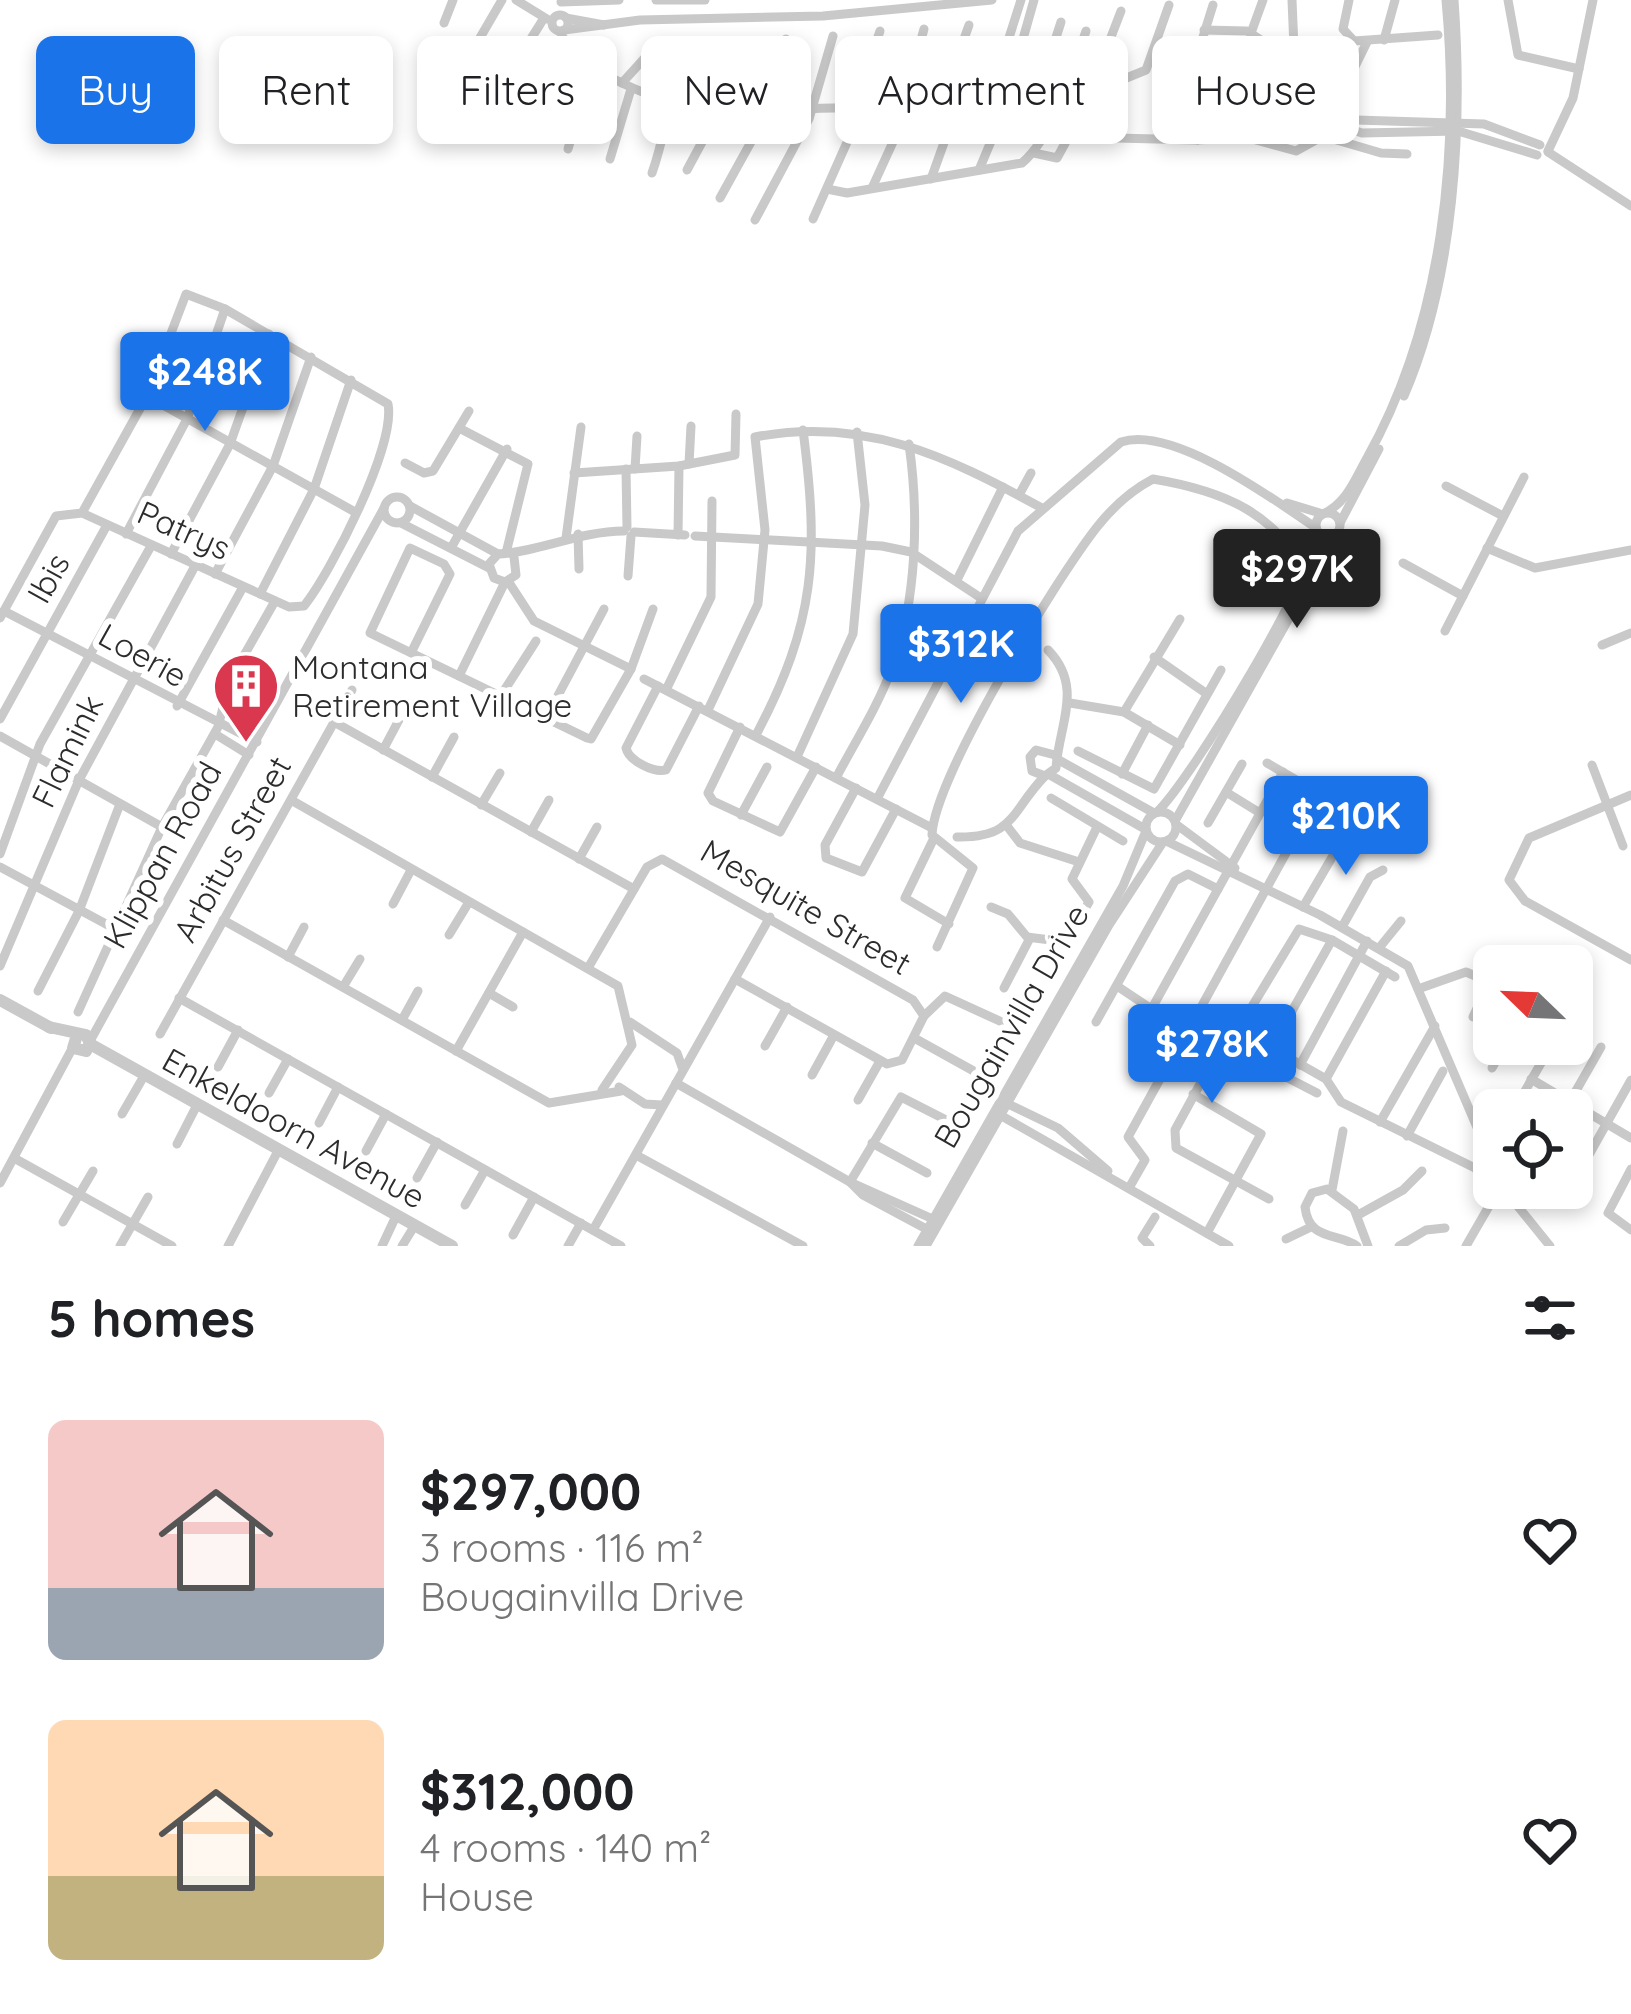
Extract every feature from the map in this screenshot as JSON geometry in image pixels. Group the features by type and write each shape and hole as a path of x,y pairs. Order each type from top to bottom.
{"street":[{"path":"434,0 451,4 443,23"},
{"path":"481,36 502,0"},
{"path":"516,0 558,22 604,25 823,16 992,0"},
{"path":"565,36 558,22 558,1 619,0"},
{"path":"656,0 705,0"},
{"path":"737,0 738,16"},
{"path":"823,16 828,0"},
{"path":"1016,36 1021,0"},
{"path":"1020,36 1034,0"},
{"path":"1251,33 1263,0"},
{"path":"1292,0 1297,102 1319,119 1368,134 1453,127 1498,133 1543,151 1631,206"},
{"path":"1349,0 1345,35 1367,42 1438,35"},
{"path":"1384,40 1395,0"},
{"name":"Bougainvilla Drive","path":"922,1246 1123,886 1156,812 1178,791 1339,528 1398,410 1441,247 1453,127 1450,0"},
{"path":"1508,0 1516,52 1579,69"},
{"path":"1543,151 1570,108 1594,0"},
{"path":"1128,77 1146,70 1168,5"},
{"path":"1202,36 1213,5"},
{"path":"1111,36 1121,11"},
{"path":"545,36 558,22"},
{"path":"1056,36 1061,22"},
{"path":"965,36 969,25"},
{"path":"921,36 923,29"},
{"path":"1204,30 1255,36"},
{"path":"878,36 880,31"},
{"path":"1084,36 1086,31"},
{"path":"811,106 833,36"},
{"path":"1359,58 1367,42"},
{"path":"610,159 627,86 641,66"},
{"path":"617,82 641,92"},
{"path":"568,149 569,144"},
{"path":"652,173 662,144"},
{"path":"688,170 700,144"},
{"path":"720,198 748,144"},
{"path":"755,220 796,144"},
{"path":"813,219 846,144"},
{"path":"872,188 892,144"},
{"path":"931,179 944,144"},
{"path":"979,170 990,144"},
{"path":"827,189 847,193 1018,164 1038,144"},
{"path":"1034,153 1057,158 1065,144"},
{"path":"1270,144 1296,151 1309,144"},
{"path":"1349,144 1381,154 1407,154"},
{"path":"2,615 56,516 82,513 147,396 179,304 192,294 383,398 390,410 355,512 147,396"},
{"path":"126,534 187,419 225,309"},
{"path":"171,554 230,444 269,334"},
{"name":"Bougainvilla Drive","path":"1003,1101 1136,878 1176,823 1308,574 1323,514 1343,500 1378,438 1414,354"},
{"path":"215,574 273,466 311,357"},
{"path":"260,594 314,489 351,380"},
{"path":"405,463 429,474 469,411"},
{"path":"574,473 684,465 737,453 736,414"},
{"path":"686,535 684,465 691,426"},
{"path":"566,538 580,427"},
{"path":"459,428 507,449 529,467 506,554"},
{"path":"756,735 799,646 814,541 803,430"},
{"path":"712,501 715,537 707,609 626,748 630,757 657,771 666,770 754,619 764,539 755,436 803,430 857,432 909,444 949,457 1040,507"},
{"path":"797,757 846,657 863,544 857,432"},
{"path":"628,576 631,469 637,436"},
{"path":"878,799 1018,531 1107,453 1128,439 1170,442 1273,499 1324,536 1339,528 1334,515 1273,499"},
{"path":"836,778 893,665 911,553 915,493 909,444"},
{"path":"451,548 507,449"},
{"path":"1019,495 1031,473"},
{"path":"1444,631 1524,477"},
{"path":"949,923 905,898 933,833 936,807 1002,675 1097,527 1125,499 1153,479 1253,511 1288,541 1308,574"},
{"path":"1446,486 1504,516"},
{"path":"957,580 1003,487"},
{"path":"458,676 506,581 518,571 506,554 397,497 384,508 388,520 489,568 494,578 506,581 534,621 631,669"},
{"path":"400,523 410,506"},
{"name":"Klippan Road","path":"0,1183 66,1066 105,1012 384,508"},
{"name":"Patrys","path":"82,513 289,607 309,600 355,512"},
{"name":"Klippan Road","path":"370,535 388,520"},
{"name":"Ibis","path":"0,719 107,525"},
{"path":"489,568 506,554 578,534 629,531 814,541 911,553 981,598"},
{"path":"578,534 579,569"},
{"path":"0,854 35,755 151,546"},
{"path":"411,653 450,574 444,564 410,548 369,629 411,653 500,697 593,738 631,669 653,609"},
{"path":"1487,548 1535,568 1631,550"},
{"path":"1403,563 1463,596"},
{"name":"Flamink","path":"0,966 79,780 195,566"},
{"path":"177,706 243,587"},
{"path":"78,1012 119,931 162,827 217,729 230,680 275,601"},
{"path":"546,718 588,647 604,609"},
{"name":"Loerie","path":"2,615 134,680 217,729 249,755"},
{"path":"1124,712 1180,619"},
{"path":"1602,645 1631,633"},
{"path":"500,697 536,641"},
{"path":"957,837 985,836 1007,826 1031,790 1047,776 1070,704 1067,679 1048,650"},
{"path":"1154,657 1208,694"},
{"path":"1078,751 1154,789 1221,670"},
{"path":"644,679 896,809 973,868 937,946"},
{"name":"Arbitus Street","path":"160,1034 352,690"},
{"path":"1070,704 1124,712 1180,745"},
{"path":"383,750 400,718"},
{"path":"334,722 634,889 588,968"},
{"path":"1122,774 1148,725"},
{"path":"740,727 708,793 741,815 781,832 816,767"},
{"name":"Loerie","path":"217,729 257,742"},
{"path":"0,736 162,827"},
{"path":"1031,790 1030,757 1058,736"},
{"path":"432,777 454,737"},
{"path":"1040,748 1176,823 1232,870"},
{"path":"1172,1060 1315,799 1310,788 1267,763"},
{"path":"1208,823 1242,764"},
{"path":"1592,765 1623,845"},
{"path":"741,815 767,767"},
{"path":"1030,767 1164,842 1232,870 1366,940 1408,966 1424,987"},
{"path":"1136,1037 1283,772"},
{"path":"481,805 500,773"},
{"path":"856,788 825,845 826,858 862,872 896,809"},
{"path":"1226,792 1260,813"},
{"path":"1631,795 1529,838 1509,880 1525,902 1631,959"},
{"path":"1051,798 1123,841"},
{"path":"291,800 618,986 632,1045"},
{"path":"531,832 549,800"},
{"path":"38,991 79,911 120,804"},
{"path":"1303,907 1352,823 1365,816"},
{"path":"1007,826 1020,843 1078,862"},
{"path":"1004,988 1030,938 1040,935 1063,943 1069,939 1088,902 1073,883 1078,862 1097,826"},
{"path":"579,859 597,827"},
{"name":"Mesquite Street","path":"634,889 653,862 677,865 913,1000 924,1016"},
{"path":"0,867 119,931"},
{"path":"393,904 411,869"},
{"path":"1342,927 1370,877 1383,870"},
{"path":"1096,1022 1180,876 1188,874 1218,889"},
{"path":"449,935 469,902"},
{"path":"991,907 1008,914 1030,938"},
{"path":"593,1231 770,917"},
{"path":"223,920 550,1103 602,1090 621,1091 662,1106"},
{"path":"1378,948 1401,922"},
{"path":"288,956 304,927"},
{"path":"1326,1079 1390,974 1332,940 1299,929 1242,1028 1270,1050 1326,1079 1336,1099 1473,1167"},
{"path":"456,1051 523,932"},
{"path":"1270,1050 1332,940"},
{"path":"1300,1065 1366,940"},
{"path":"344,988 360,959"},
{"path":"1473,973 1424,987 1418,1001 1435,1026 1473,1117"},
{"path":"735,979 880,1061 902,1060 924,1016 951,996 1004,1023"},
{"path":"1117,986 1186,1032"},
{"path":"402,1020 418,991"},
{"path":"489,993 513,1007"},
{"path":"179,998 620,1246"},
{"name":"Enkeldoorn Avenue","path":"0,1000 452,1246"},
{"path":"765,1046 787,1007"},
{"path":"630,1022 673,1050 695,1048"},
{"path":"1380,1122 1435,1026"},
{"path":"218,1067 238,1030"},
{"path":"812,1075 834,1035"},
{"path":"602,1090 632,1045 649,1036"},
{"path":"916,1039 979,1074"},
{"path":"1269,1199 1174,1145 1193,1094 1219,1048 1227,1044 1317,1093"},
{"path":"1577,1089 1601,1047"},
{"path":"673,1050 679,1078 850,1182 863,1196 933,1226"},
{"path":"269,1093 288,1059"},
{"path":"858,1100 880,1061"},
{"path":"1526,1089 1539,1065"},
{"path":"1407,1136 1443,1071"},
{"path":"122,1114 144,1076"},
{"path":"614,1077 621,1091"},
{"path":"1129,1188 1145,1160 1128,1137 1160,1079"},
{"path":"1531,1079 1544,1089"},
{"path":"1593,1148 1631,1080"},
{"path":"319,1123 338,1087"},
{"path":"1193,1094 1261,1134 1207,1233"},
{"path":"850,1182 902,1097 954,1124"},
{"path":"1003,1101 1073,1138 1112,1176"},
{"path":"645,1103 655,1118"},
{"path":"177,1144 197,1105"},
{"path":"997,1113 1229,1246"},
{"path":"367,1151 386,1114"},
{"path":"1593,1118 1631,1138"},
{"path":"1332,1190 1343,1131"},
{"path":"417,1178 436,1142"},
{"path":"872,1143 927,1174"},
{"path":"228,1246 279,1149"},
{"path":"636,1155 803,1246"},
{"path":"14,1158 172,1246"},
{"path":"1631,1168 1608,1213 1631,1230"},
{"path":"465,1205 485,1170"},
{"path":"63,1222 93,1171"},
{"path":"1358,1215 1403,1190 1422,1171"},
{"path":"1357,1246 1325,1242 1311,1226 1306,1201 1318,1190 1332,1190 1358,1215 1368,1246"},
{"path":"120,1246 148,1197"},
{"path":"513,1235 534,1197"},
{"path":"1466,1246 1487,1209"},
{"path":"1519,1209 1550,1246"},
{"path":"382,1246 397,1214"},
{"path":"1150,1246 1142,1238 1155,1217"},
{"path":"568,1246 580,1223"},
{"path":"402,1246 415,1225"},
{"path":"1286,1239 1311,1226"},
{"path":"1399,1246 1426,1230 1445,1228"}],"place":[{"name":"Montana Retirement Village","path":"246,745"}]}
